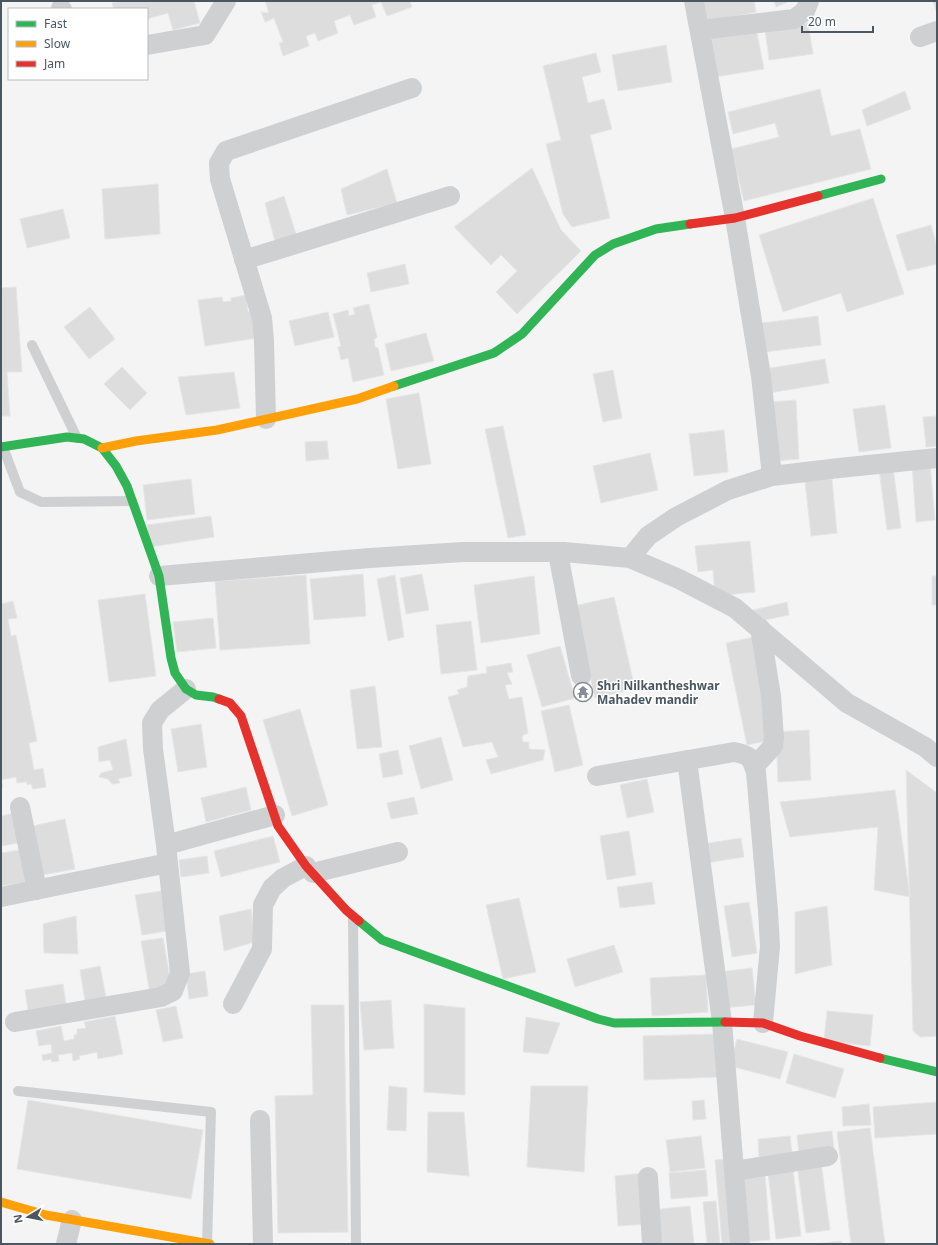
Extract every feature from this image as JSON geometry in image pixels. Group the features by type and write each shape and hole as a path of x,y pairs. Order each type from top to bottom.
{"street":[{"path":"148,45 205,36 226,1"},
{"path":"694,1 735,218 761,376 772,476"},
{"path":"700,30 794,19 805,11 809,1"},
{"path":"266,419 262,318 220,179 219,163 226,151 412,88"},
{"path":"102,448 136,441 217,430 357,399 494,353 522,334 595,255 613,244 656,229 735,218 881,179"},
{"path":"244,260 450,196"},
{"path":"2,447 67,437 84,439 102,448 116,466 127,486 158,576 171,658 175,673 186,689 196,694 213,697 230,703 242,716 278,826 309,870 346,910 382,940 598,1019 614,1023 722,1022 763,1024 800,1036 937,1072"},
{"path":"630,558 648,536 676,517 728,490 772,476 937,458"},
{"path":"158,576 339,560 463,552 558,553 630,558 679,579 735,608 847,703 925,747 937,757"},
{"path":"558,553 581,676"},
{"path":"754,767 772,746 774,738 771,696 760,628"},
{"path":"15,1022 161,997 173,991 180,973 167,854 153,748 152,723 160,710 186,689"},
{"path":"597,776 734,752 745,754 752,761 757,780 770,946 763,1024"},
{"path":"687,760 722,1022 740,1244"},
{"path":"20,807 37,890"},
{"path":"1,897 37,890 167,854 274,815"},
{"path":"233,1004 262,949 263,905 272,888 283,878 309,870 398,852"},
{"path":"260,1120 263,1244"},
{"path":"734,1171 828,1156"},
{"path":"648,1177 652,1244"},
{"path":"1,1202 46,1215 208,1244"},
{"path":"66,1244 72,1220"}],"lane":[{"path":"32,345 77,438"},
{"path":"2,447 20,492 41,502 132,501"},
{"path":"353,916 356,1244"},
{"path":"18,1091 211,1112 208,1244"}],"building":[{"path":"122,1 194,1 200,23 173,30 168,13 148,19 148,8 114,8 112,3"},
{"path":"265,1 410,1 412,7 387,16 381,2 372,5 376,17 354,25 350,15 334,21 338,33 318,41 315,33 306,36 309,46 283,56 279,43 283,42 274,18 265,22 261,12 269,13"},
{"path":"704,1 754,1 756,12 708,22"},
{"path":"774,1 790,1 776,7"},
{"path":"933,1 937,1 937,14"},
{"path":"808,23 813,54 769,60 765,29"},
{"path":"756,28 764,69 709,78 702,38"},
{"path":"666,45 672,82 618,91 612,55"},
{"path":"596,53 601,72 582,77 588,103 604,99 612,129 590,135 610,218 572,227 563,214 546,144 561,140 543,66"},
{"path":"820,89 831,136 860,129 871,169 744,201 731,149 779,137 775,123 733,134 728,112"},
{"path":"905,91 911,109 867,126 862,110"},
{"path":"532,168 561,230 581,251 517,314 496,292 517,271 501,255 491,265 454,227"},
{"path":"387,169 397,203 347,215 341,189"},
{"path":"158,184 160,234 105,239 102,189"},
{"path":"284,196 296,234 275,242 265,203"},
{"path":"873,198 904,294 847,312 841,293 783,312 759,235"},
{"path":"63,209 70,238 27,248 20,219"},
{"path":"931,225 937,247 937,264 907,271 896,235"},
{"path":"405,264 409,284 371,292 367,273"},
{"path":"16,287 22,372 7,372 10,416 1,416 1,288"},
{"path":"246,295 248,312 253,311 257,338 205,346 198,300 222,297 223,302 231,301 231,298"},
{"path":"369,304 377,337 374,340 375,347 378,348 384,375 353,382 348,358 341,360 338,347 341,346 333,314 348,310 349,316 355,314 353,308"},
{"path":"90,307 115,339 89,359 64,327"},
{"path":"328,312 334,337 295,346 289,321"},
{"path":"818,316 821,345 764,352 761,323"},
{"path":"426,333 434,361 391,371 385,344"},
{"path":"825,359 829,383 769,393 765,369"},
{"path":"122,367 147,393 130,410 104,384"},
{"path":"613,370 622,418 603,422 593,374"},
{"path":"234,372 240,408 186,415 178,377"},
{"path":"419,393 431,464 398,469 386,399"},
{"path":"796,400 799,459 776,461 772,402"},
{"path":"885,405 891,448 859,452 853,409"},
{"path":"937,416 937,446 926,447 923,417"},
{"path":"503,426 526,535 508,538 485,429"},
{"path":"724,430 728,472 694,476 689,434"},
{"path":"327,441 329,459 306,461 305,442"},
{"path":"650,453 658,490 601,503 593,466"},
{"path":"930,463 935,520 916,522 912,464"},
{"path":"893,467 901,528 887,530 879,469"},
{"path":"191,479 195,514 147,520 143,485"},
{"path":"832,479 837,533 811,536 805,481"},
{"path":"211,516 214,537 150,547 147,525"},
{"path":"750,541 755,592 715,596 713,570 698,572 695,546"},
{"path":"363,574 366,616 314,620 310,579"},
{"path":"422,574 429,610 406,614 400,578"},
{"path":"306,575 310,644 220,650 215,581"},
{"path":"395,575 404,637 388,641 377,579"},
{"path":"534,576 540,634 481,643 474,585"},
{"path":"932,576 937,576 937,605 932,605"},
{"path":"145,594 156,676 109,682 98,600"},
{"path":"614,597 635,689 595,698 574,606"},
{"path":"13,601 17,618 8,619 11,636 16,635 37,741 29,743 34,770 43,768 46,787 33,789 31,784 27,785 27,782 17,783 16,777 1,780 1,604"},
{"path":"787,602 789,615 756,622 753,610"},
{"path":"213,618 216,648 177,652 173,622"},
{"path":"471,621 477,670 441,674 436,625"},
{"path":"754,637 771,740 747,745 726,643"},
{"path":"560,646 575,698 542,707 527,655"},
{"path":"511,663 513,672 507,673 512,684 505,685 509,699 522,697 528,733 522,736 523,742 529,742 529,749 545,750 543,760 491,774 486,760 498,757 492,742 463,747 448,697 459,694 457,690 467,687 468,676 487,673 486,667"},
{"path":"375,686 382,747 357,749 350,690"},
{"path":"569,705 583,765 555,772 541,711"},
{"path":"300,709 328,805 292,816 263,720"},
{"path":"201,724 207,767 178,772 171,729"},
{"path":"809,730 811,780 778,782 776,732"},
{"path":"441,737 453,780 421,789 409,746"},
{"path":"126,739 132,776 118,779 120,783 112,784 108,779 99,777 101,773 113,770 110,760 99,762 98,747"},
{"path":"398,750 403,774 383,778 379,754"},
{"path":"906,770 937,793 937,1036 920,1037 913,1031"},
{"path":"647,779 654,812 627,818 620,785"},
{"path":"246,787 251,810 206,822 201,798"},
{"path":"895,790 910,897 874,890 878,827 790,837 780,802"},
{"path":"414,797 418,814 391,819 387,803"},
{"path":"18,812 24,842 1,846 1,816"},
{"path":"65,819 75,869 37,876 28,827"},
{"path":"629,831 636,875 607,880 600,836"},
{"path":"273,836 280,862 221,877 214,851"},
{"path":"741,838 744,857 706,863 703,844"},
{"path":"20,850 26,882 1,886 1,853"},
{"path":"207,856 209,873 181,877 179,860"},
{"path":"652,882 655,904 620,908 617,887"},
{"path":"161,891 167,931 142,935 135,895"},
{"path":"519,898 536,972 503,979 486,905"},
{"path":"749,902 757,953 732,957 724,906"},
{"path":"827,906 832,965 795,974 795,912"},
{"path":"251,909 254,942 224,951 219,916"},
{"path":"76,916 78,954 44,953 43,924"},
{"path":"163,938 172,990 150,994 141,941"},
{"path":"614,945 623,972 575,987 567,959"},
{"path":"100,966 106,997 85,1001 80,970"},
{"path":"752,968 756,1005 722,1008 718,972"},
{"path":"205,971 208,996 189,999 186,974"},
{"path":"706,975 708,1012 652,1016 650,978"},
{"path":"63,984 66,1004 28,1010 25,990"},
{"path":"391,1000 394,1048 364,1050 360,1002"},
{"path":"424,1004 465,1008 465,1095 424,1092"},
{"path":"311,1005 344,1005 348,1232 278,1233 275,1096 313,1095"},
{"path":"176,1006 183,1038 163,1042 156,1010"},
{"path":"827,1011 873,1015 870,1046 824,1041"},
{"path":"115,1016 123,1054 98,1059 97,1052 79,1056 80,1059 73,1061 72,1053 58,1055 59,1061 52,1062 51,1059 43,1061 42,1055 52,1053 51,1044 39,1046 36,1031 61,1026 64,1041 74,1039 74,1035 77,1034 77,1029 86,1028 84,1022"},
{"path":"526,1017 560,1023 548,1054 523,1052"},
{"path":"717,1034 718,1077 644,1080 643,1036"},
{"path":"737,1039 788,1052 780,1079 730,1066"},
{"path":"794,1054 844,1069 835,1098 786,1083"},
{"path":"389,1086 407,1088 406,1131 387,1130"},
{"path":"531,1086 588,1086 584,1172 527,1167"},
{"path":"28,1100 203,1130 191,1199 17,1169"},
{"path":"704,1100 706,1119 693,1120 692,1101"},
{"path":"937,1102 937,1134 875,1138 873,1107"},
{"path":"869,1104 871,1125 843,1126 842,1107"},
{"path":"428,1112 464,1112 469,1176 427,1172"},
{"path":"870,1128 885,1244 851,1244 837,1132"},
{"path":"832,1131 834,1149 799,1153 797,1135"},
{"path":"701,1136 705,1168 670,1172 666,1140"},
{"path":"790,1136 792,1153 759,1157 758,1139"},
{"path":"728,1159 734,1244 722,1244 715,1160"},
{"path":"821,1162 830,1230 806,1233 797,1165"},
{"path":"793,1169 801,1236 776,1239 768,1172"},
{"path":"706,1170 708,1196 671,1199 669,1173"},
{"path":"644,1173 648,1224 618,1226 615,1176"},
{"path":"765,1174 770,1240 746,1242 740,1177"},
{"path":"716,1201 720,1244 707,1244 703,1202"},
{"path":"690,1206 694,1244 656,1244 652,1210"},
{"path":"841,1241 842,1244 814,1244"}],"traffic: fast":[{"path":"818,196 881,179"},
{"path":"394,386 494,353 522,334 595,255 613,244 656,229 690,224"},
{"path":"1,447 67,437 84,439 102,448 116,466 127,486 159,576 171,658 175,673 186,689 196,695 219,699"},
{"path":"359,921 382,940 598,1019 614,1023 725,1022"},
{"path":"880,1058 937,1072"}],"traffic: slow":[{"path":"102,448 136,441 217,430 357,399 394,386"},
{"path":"1,1202 46,1215 210,1244"}],"traffic: jam":[{"path":"690,224 735,218 818,196"},
{"path":"219,699 230,703 241,716 278,826 306,866 346,910 359,921"},
{"path":"725,1022 763,1023 800,1036 880,1058"}],"place":[{"name":"Shri Nilkantheshwar Mahadev mandir","path":"583,692"}]}
